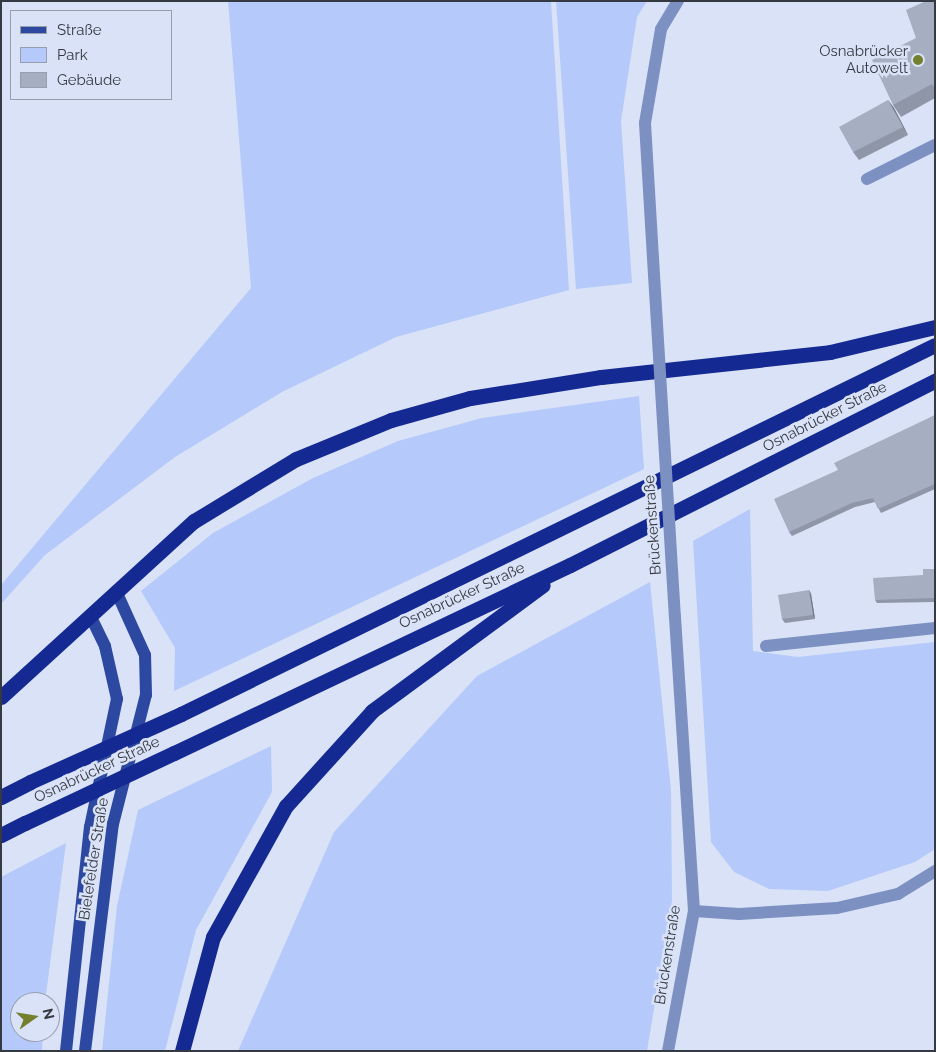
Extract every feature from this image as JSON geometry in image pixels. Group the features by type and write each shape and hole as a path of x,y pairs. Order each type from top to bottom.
{"highway":[{"path":"1,697 116,591 203,516 296,459 391,420 470,398 600,377 830,352 935,327"},
{"name":"Osnabrücker Straße","path":"1,797 181,714 935,345"},
{"name":"Osnabrücker Straße","path":"1,835 570,565 935,382"},
{"path":"182,1051 213,937 286,806 372,711 570,565"}],"main road":[{"name":"Bielefelder Straße","path":"85,1051 113,824 146,695 145,655 116,591"},
{"name":"Bielefelder Straße","path":"66,1051 90,827 117,700 105,646 90,615"}],"street":[{"name":"Brückenstraße","path":"668,1051 694,912 645,123 660,29 678,1"},
{"path":"867,179 935,144"},
{"path":"766,646 935,628"},
{"path":"694,912 739,914 837,908 898,894 935,871"}],"green space":[{"path":"228,1 551,1 569,290 396,337 282,392 175,457 45,555 1,604 1,585 251,288"},
{"path":"556,1 647,1 637,17 621,121 632,283 576,289"},
{"path":"639,396 644,469 174,691 175,648 141,591 213,533 313,478 398,441 482,418"},
{"path":"750,509 753,651 798,657 935,642 935,849 915,862 828,891 769,889 734,872 711,842 693,541"},
{"path":"650,582 671,791 672,901 647,1051 238,1051 334,832 477,676"},
{"path":"271,746 272,792 196,930 165,1051 102,1051 117,906 138,810"},
{"path":"66,843 46,992 10,992 10,1042 42,1042 42,1051 1,1051 1,877"}],"building":[{"name":"Osnabrücker Autowelt","path":"926,1 935,1 935,89 932,84 893,105 872,60 916,38 906,10"},
{"path":"888,100 903,127 853,152 839,127"},
{"path":"935,415 935,484 878,509 873,498 852,503 789,532 774,499 838,470 834,463"},
{"path":"923,569 935,569 935,598 875,600 873,578 923,575"},
{"path":"809,590 813,615 782,619 778,595"}],"place":[{"name":"Osnabrücker Autowelt","path":"918,60"}]}
